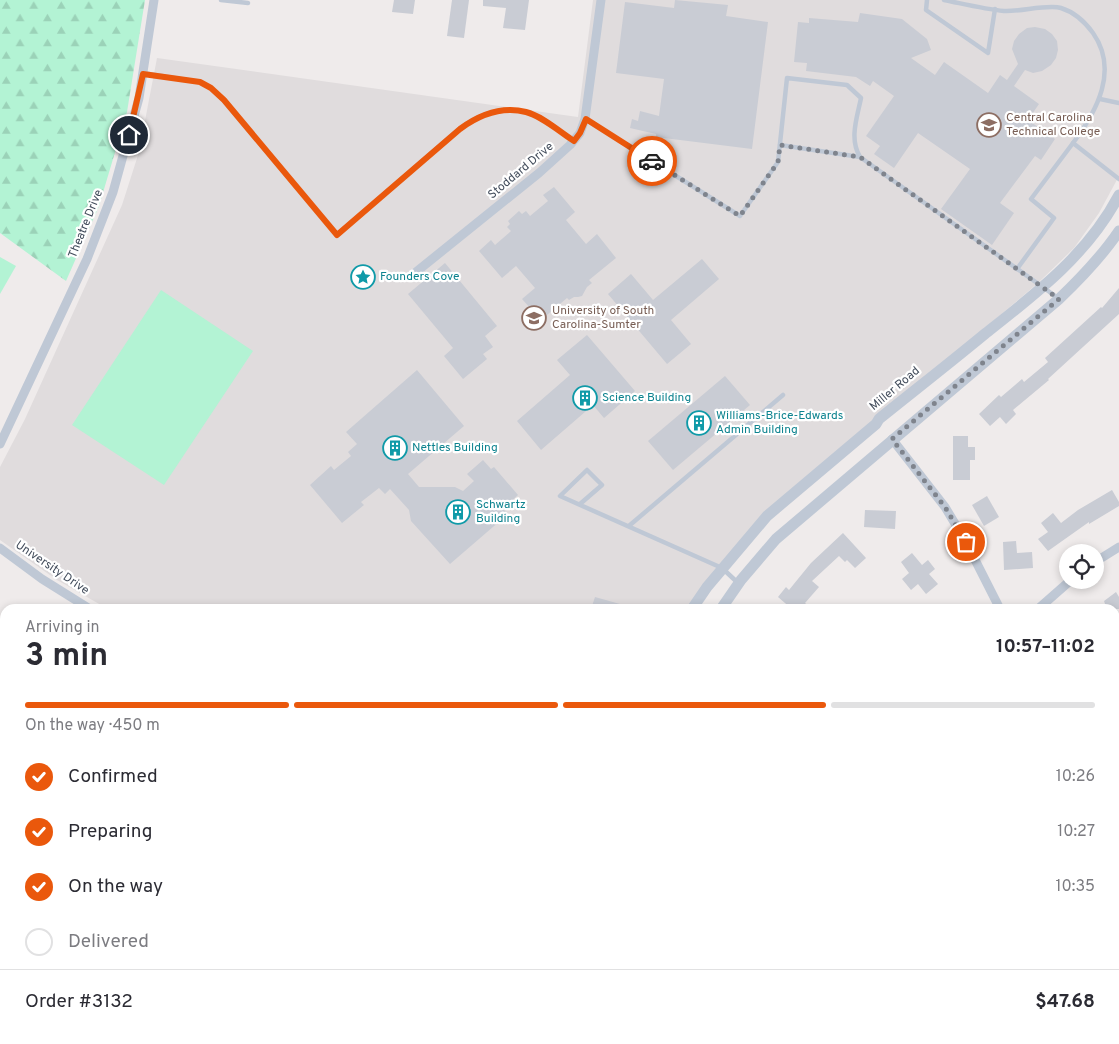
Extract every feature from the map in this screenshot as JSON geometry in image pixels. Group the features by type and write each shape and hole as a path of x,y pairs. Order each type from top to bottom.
{"street":[{"name":"Theatre Drive","path":"0,444 99,229 124,153 143,74 154,0"},
{"name":"Stoddard Drive","path":"416,272 539,173 574,141 580,133 586,119 601,0"},
{"name":"Miller Road","path":"695,604 707,586 767,516 876,424 879,419 1044,288 1071,262 1095,233 1119,195"},
{"path":"724,604 738,583 776,539 1059,299 1083,277 1119,231"},
{"path":"892,439 945,507 966,542 997,604"},
{"path":"1104,556 1119,547"},
{"name":"University Drive","path":"0,548 54,588 81,604"},
{"path":"1044,604 1061,589"}],"lane":[{"path":"221,0 248,3"},
{"path":"927,0 926,10 988,53 995,9"},
{"path":"944,0 995,9 1025,11 1058,7 1072,13 1088,27 1099,41 1105,58 1106,80 1090,121 1030,199 1054,218 1017,268"},
{"path":"143,74 200,82 211,88 224,100 337,235 472,119 490,112 510,110 527,112 574,141"},
{"path":"586,119 740,216 778,162 787,78 847,85 861,98 854,134 856,150 860,157 1059,299"},
{"path":"1100,99 1119,103"},
{"path":"1073,143 1119,179"},
{"path":"780,145 860,157"},
{"path":"630,526 783,394"},
{"path":"580,504 602,485 588,470 560,496 722,568 738,583"}],"shaded area":[{"name":"University of South Carolina-Sumter","path":"593,0 1119,0 1119,176 1099,213 1074,248 1038,283 777,505 695,604 99,604 57,580 0,540 0,467 25,419 122,205 139,152 157,58 578,117"}],"green space":[{"path":"0,0 145,0 127,112 99,206 66,281 0,233"},
{"path":"0,257 16,266 0,294"},
{"path":"161,290 253,351 164,485 72,425"}],"building":[{"path":"394,0 415,0 413,14 392,12"},
{"path":"452,0 469,0 464,38 447,36"},
{"path":"483,0 529,0 525,30 503,28 506,8 483,6"},
{"path":"675,0 728,5 726,16 768,22 752,149 656,137 656,134 630,128 632,119 638,121 640,111 659,116 664,79 616,73 625,2 674,8"},
{"path":"860,13 902,19 927,39 931,50 911,58 935,75 944,62 988,93 1000,75 1007,80 1018,64 1012,49 1014,41 1019,34 1027,28 1035,27 1045,29 1057,41 1058,50 1056,58 1051,65 1042,71 1033,73 1025,70 1014,86 1039,104 1028,120 1055,139 1041,160 1035,156 1000,203 1014,213 992,245 941,209 970,169 918,133 894,168 874,154 880,146 866,136 894,96 873,81 870,86 856,77 806,71 807,63 794,62 798,22 809,23 809,18 858,22"},
{"path":"554,187 575,212 566,220 586,244 597,234 616,258 589,280 592,283 587,287 582,296 569,300 567,298 541,320 522,299 535,288 516,266 502,278 479,251 491,240 495,245 511,231 507,227 510,224 508,221 519,211 522,214 526,211 530,216 548,201 543,195"},
{"path":"702,259 719,279 671,320 691,344 667,364 608,294 631,274 653,300"},
{"path":"445,263 497,326 485,336 493,347 483,354 487,359 463,379 444,356 453,348 408,294"},
{"path":"1119,288 1119,314 1049,380 1013,410 1016,414 1006,424 1000,417 990,426 979,414 999,395 1001,397 1022,379 1024,382 1048,362 1045,358 1102,308"},
{"name":"Science Building","path":"587,335 635,391 604,418 593,405 541,450 517,421 570,375 557,360"},
{"name":"Nettles Building","path":"417,370 464,426 408,474 419,487 455,487 463,491 474,481 467,474 483,460 491,469 494,467 518,495 503,509 508,514 450,564 411,521 409,510 390,489 385,494 379,488 361,502 364,505 342,523 310,485 331,466 334,470 351,456 348,452 357,444 346,432"},
{"name":"Williams-Brice-Edwards Admin Building","path":"725,376 750,405 673,470 648,441"},
{"path":"953,436 968,436 968,447 975,447 975,460 970,460 970,480 953,480"},
{"path":"1112,490 1119,502 1119,506 1089,524 1089,522 1048,551 1038,539 1048,532 1041,523 1053,513 1061,523 1078,510"},
{"path":"987,496 999,517 984,526 972,505"},
{"path":"865,510 896,511 895,529 864,527"},
{"path":"843,533 866,558 855,568 847,560 845,562 839,556 812,581 819,587 805,603 806,604 786,604 778,597 786,587 789,590 811,563"},
{"path":"1016,541 1017,553 1032,552 1033,568 1004,570 1003,542"},
{"path":"912,553 922,565 928,560 935,569 929,574 938,584 926,594 918,584 911,590 902,579 909,573 901,562"},
{"path":"1116,592 1119,597 1119,604 1105,604 1104,601"},
{"path":"595,597 620,604 593,604"}],"way so far":[{"path":"652,161 740,216 778,162 780,145 860,157 1059,299 892,439 945,507 966,542"}],"place":[{"name":"Central Carolina Technical College","path":"989,125"},
{"name":"Founders Cove","path":"363,277"},
{"name":"University of South Carolina-Sumter","path":"534,318"},
{"name":"Science Building","path":"585,398"},
{"name":"Williams-Brice-Edwards Admin Building","path":"699,423"},
{"name":"Nettles Building","path":"395,448"},
{"name":"Schwartz Building","path":"458,512"}],"route":[{"path":"129,135 143,74 200,82 211,88 224,100 337,235 472,119 490,112 510,110 527,112 574,141 586,119 652,161"}]}
